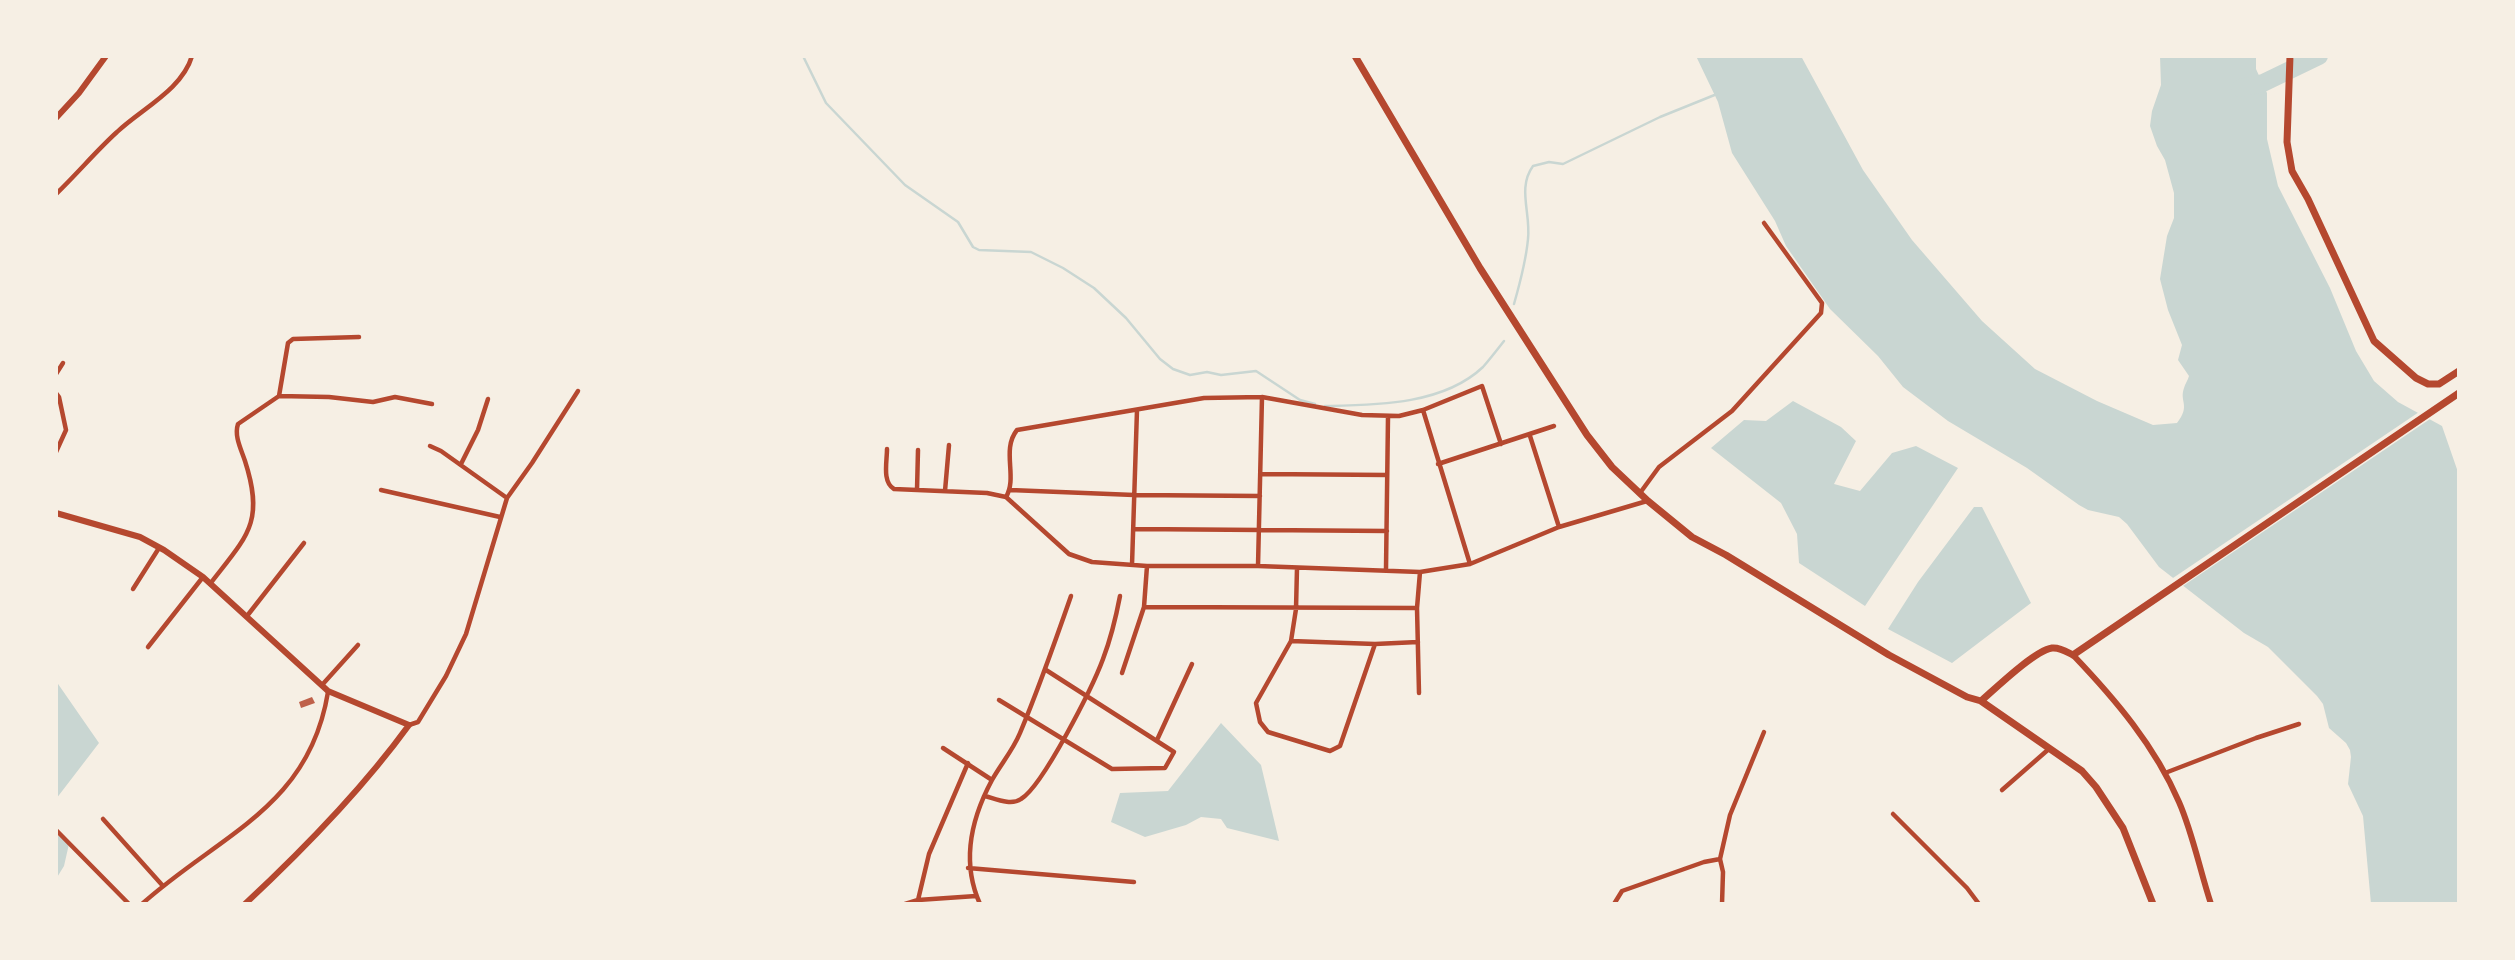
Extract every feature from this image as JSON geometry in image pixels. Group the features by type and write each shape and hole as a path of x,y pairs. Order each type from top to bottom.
{"main road":[{"path":"1355,56 1479,268 1587,435 1612,467 1692,537 1727,555 1889,655 1981,701 2082,771 2123,828 2152,904"},
{"path":"2290,56 2287,142 2292,171 2308,199 2374,341 2416,379 2428,384 2439,384 2459,371"},
{"path":"1981,701 2022,666 2050,648 2060,648 2073,655 2459,393"}],"street":[{"path":"56,118 79,93 106,56"},
{"path":"56,194 116,133 176,81 189,66 192,56"},
{"path":"1640,494 1659,467 1732,411 1821,313 1822,303 1763,223"},
{"path":"279,396 288,343 292,339 359,337"},
{"path":"56,374 63,363"},
{"path":"1006,497 1010,490 1009,447 1017,430 1205,398 1262,397 1362,415 1388,417 1423,410 1482,386 1501,444"},
{"path":"245,904 286,866 354,794 377,769 409,726 418,722 446,676 466,634 507,498 578,391"},
{"path":"56,393 60,397 66,430 56,452"},
{"path":"210,584 238,548 255,510 252,482 237,438 238,424 279,396 329,397 373,402 390,397 432,404"},
{"path":"1258,566 1262,397"},
{"path":"461,464 478,430 488,399"},
{"path":"1423,410 1470,564"},
{"path":"1132,565 1137,411"},
{"path":"1386,569 1388,417"},
{"path":"1438,464 1554,426"},
{"path":"1530,436 1559,527"},
{"path":"430,446 461,464 507,498"},
{"path":"945,491 949,446"},
{"path":"887,449 887,481 894,489 987,493 1006,497 1069,554 1092,562 1132,565 1386,569 1420,572 1470,564 1559,527 1648,501"},
{"path":"917,490 918,450"},
{"path":"1261,474 1387,475"},
{"path":"381,490 500,517"},
{"path":"1010,490 1260,496"},
{"path":"56,513 140,537 159,548 203,577 328,691 409,726"},
{"path":"1134,529 1387,531"},
{"path":"247,616 304,543"},
{"path":"133,589 159,548"},
{"path":"1122,673 1144,607 1147,566"},
{"path":"1297,568 1292,641 1256,703 1257,712 1268,732 1330,751 1340,746 1375,644"},
{"path":"1419,693 1417,608 1420,572"},
{"path":"148,647 203,577"},
{"path":"980,904 968,868 975,819 992,780 1014,744 1046,670 1071,596"},
{"path":"985,796 1007,802 1020,801 1034,788 1064,739 1102,662 1115,624 1120,596"},
{"path":"1144,607 1417,608"},
{"path":"1292,641 1375,644 1418,642"},
{"path":"322,685 358,645"},
{"path":"2073,655 2133,723 2165,773 2180,804 2211,904"},
{"path":"1157,740 1192,664"},
{"path":"999,700 1107,767 1122,771 1165,768 1174,751 1046,670"},
{"path":"142,904 278,798 294,779 311,748 324,715 328,691"},
{"path":"2165,773 2256,737 2299,724"},
{"path":"1722,904 1723,872 1720,859 1730,815 1764,732"},
{"path":"943,748 992,780"},
{"path":"2002,790 2051,748"},
{"path":"918,900 929,854 968,763"},
{"path":"1893,814 1967,888 1979,904"},
{"path":"103,819 163,886"},
{"path":"56,830 129,904"},
{"path":"1614,904 1622,891 1704,862 1720,859"},
{"path":"968,868 1134,882"},
{"path":"905,904 918,900 976,896"}],"shaded area":[{"path":"1696,56 1801,56 1863,170 1912,240 1982,321 2035,369 2097,401 2153,425 2177,423 2183,412 2184,386 2189,376 2178,360 2182,345 2168,310 2160,279 2167,236 2174,218 2174,193 2165,160 2150,126 2161,85 2160,56 2256,56 2256,69 2267,93 2267,139 2278,186 2330,288 2356,351 2374,381 2398,402 2442,426 2459,475 2459,904 2371,904 2363,816 2348,784 2350,750 2329,728 2323,704 2317,696 2268,647 2244,633 2159,567 2119,517 2088,510 2079,505 2027,468 1948,421 1903,387 1878,356 1830,309 1786,246 1775,221 1732,153 1718,102"},
{"path":"1793,401 1841,427 1856,441 1834,484 1860,491 1892,453 1916,446 1958,468 1865,606 1799,563 1797,534 1781,503 1711,448 1744,420 1766,421"},
{"path":"1974,507 1982,507 2031,603 1952,663 1888,629 1918,582"},
{"path":"56,681 99,743 56,799"},
{"path":"1221,723 1261,765 1279,841 1227,828 1221,819 1201,817 1186,825 1145,837 1111,822 1120,793 1168,791"},
{"path":"56,834 69,844 64,866 56,879"}],"pier":[{"path":"2422,410 2433,417 2180,588 2170,580"}],"building":[{"path":"312,697 315,703 301,708 299,702"}],"waterway":[{"path":"803,56 826,103 905,185 958,222 973,247 979,250 1031,252 1063,268 1094,288 1126,318 1160,359 1173,369 1190,375 1256,371 1300,400 1315,404"},
{"path":"2240,88 2263,83 2319,56"},
{"path":"1514,304 1527,247 1525,192 1528,174 1533,166 1549,162 1563,164 1660,117 1717,94"},
{"path":"1325,406 1387,403 1429,396 1449,389 1467,380 1483,367 1504,341"}]}
